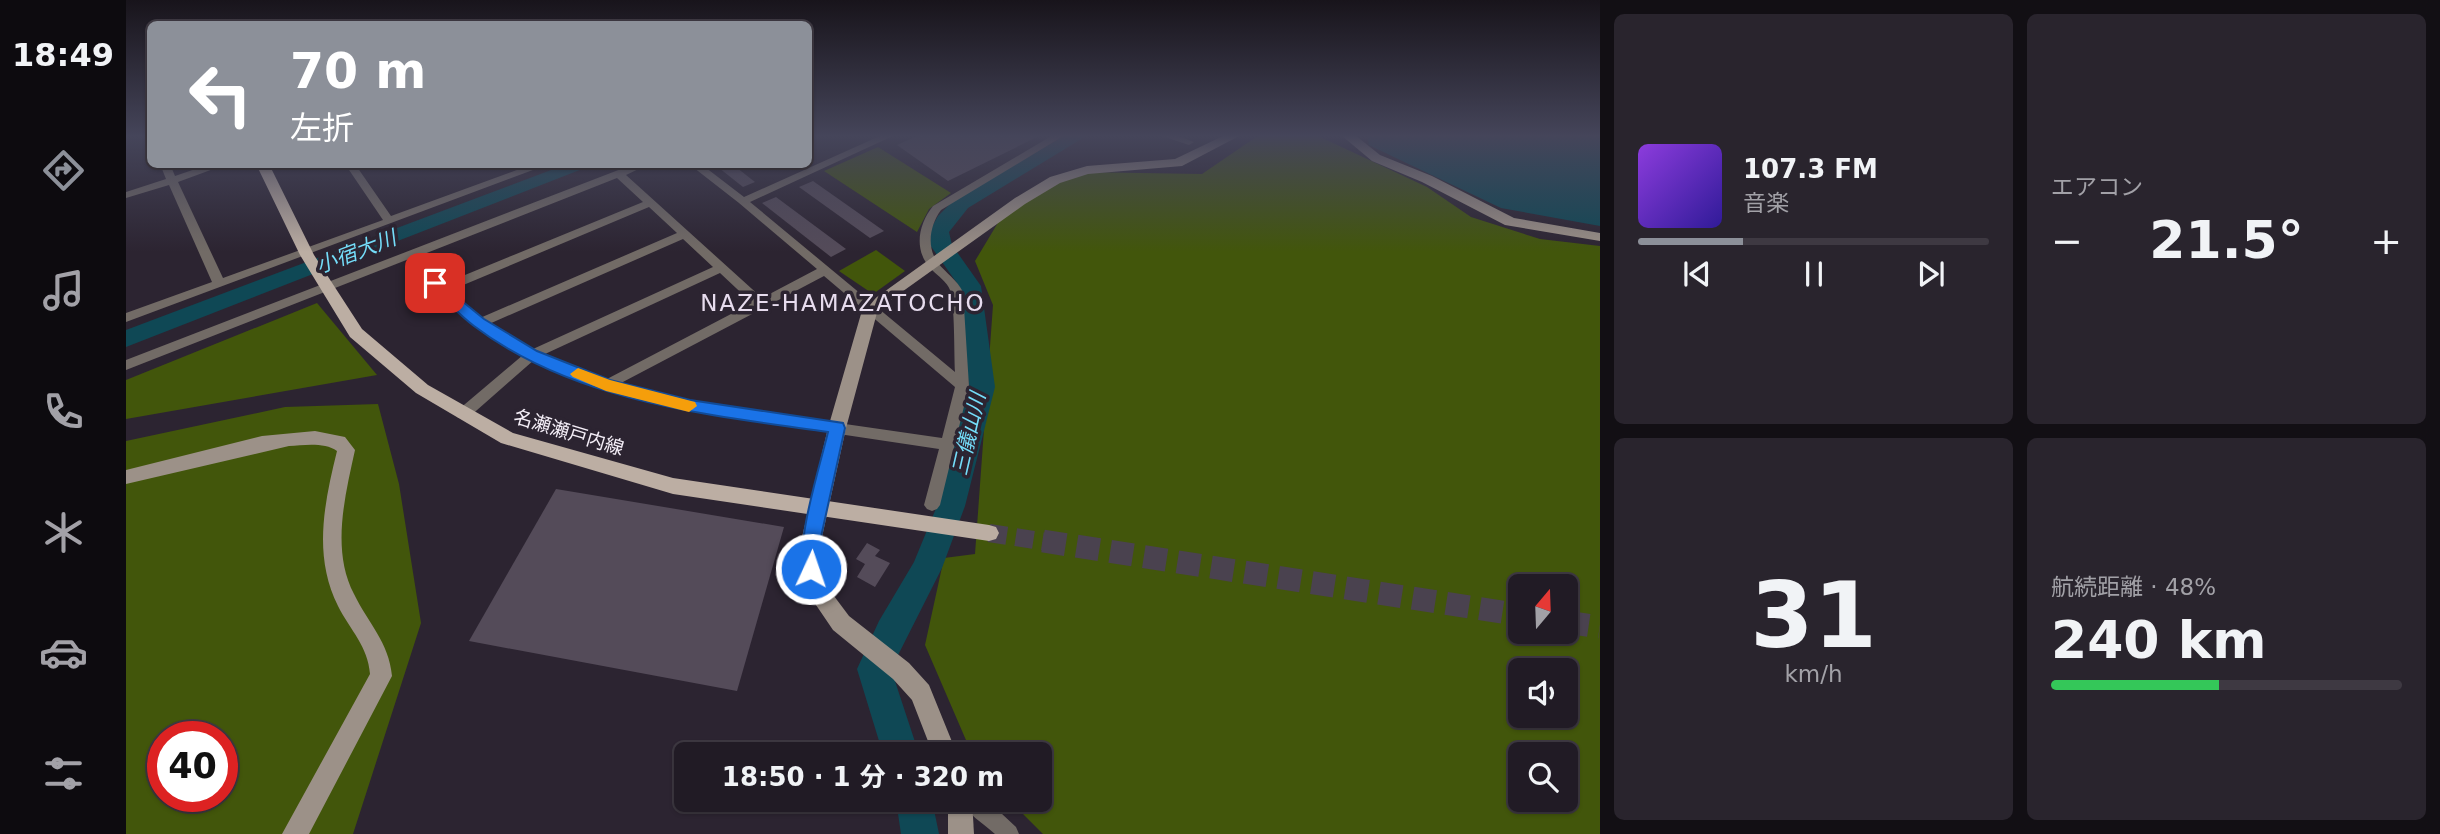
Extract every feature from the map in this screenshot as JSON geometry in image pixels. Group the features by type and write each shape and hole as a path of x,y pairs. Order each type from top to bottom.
{"main road":[{"name":"名瀬瀬戸内線","path":"267,174 326,287 356,333 422,389 507,438 660,483 820,508 929,514 960,529 989,533"}],"street":[{"path":"169,174 219,283"},
{"path":"126,195 193,174"},
{"path":"356,174 389,221"},
{"path":"126,318 517,174"},
{"path":"126,365 619,174 762,304"},
{"path":"707,174 871,307 962,386"},
{"path":"743,201 803,174"},
{"path":"929,514 962,386 957,292 952,281 934,262 926,248 925,233 937,208 994,174"},
{"path":"941,742 921,693 901,671 841,623 823,598 811,569 812,537 837,428 871,307 1020,201 1067,175 1077,174"},
{"path":"1415,174 1510,222 1600,237"},
{"path":"442,289 650,203"},
{"path":"479,323 684,234"},
{"path":"413,256 442,289 479,323 532,355 606,385 690,406 948,445"},
{"path":"463,414 532,355 720,268"},
{"path":"606,385 825,270"},
{"path":"126,477 278,440 324,438 339,442 346,450 330,520 334,556 341,590 381,656 381,676 295,834"},
{"path":"960,812 961,834"},
{"path":"987,812 1009,834"}],"green space":[{"path":"828,174 921,174 951,193 929,209 917,232"},
{"path":"1075,174 1399,174 1427,187 1471,217 1540,239 1600,246 1600,834 1043,834 1021,812 1052,812 1052,742 967,742 925,645 944,558 975,554 993,305 975,261 1005,211"},
{"path":"876,250 905,271 873,294 839,271"},
{"path":"317,303 377,375 126,419 126,380"},
{"path":"378,404 399,484 421,623 353,834 126,834 126,441 285,407"}],"water":[{"path":"1430,174 1600,174 1600,226 1501,208"}],"building":[{"path":"727,174 745,174 755,182 743,187"},
{"path":"938,174 962,174 948,181"},
{"path":"813,181 884,231 870,238 799,187"},
{"path":"776,197 846,249 831,257 762,203"},
{"path":"556,489 784,527 737,691 469,641"},
{"path":"867,543 880,550 875,556 890,563 875,587 857,577 865,564 856,559"}],"waterway":[{"name":"小宿大川","path":"126,339 560,174"},
{"name":"三儀山川","path":"897,742 874,669 890,632 927,568 951,506 982,387 970,286 941,245 939,232 945,220 961,204 1012,174"},
{"name":"三儀山川","path":"916,812 920,834"}],"tunnel":[{"path":"989,533 1054,543"},
{"path":"1043,541 1508,613"},
{"path":"1578,624 1600,627"}],"slow traffic":[{"path":"578,374 606,385 689,406"}],"district":[{"name":"NAZE-HAMAZATOCHO","path":"843,303"}],"route":[{"path":"435,283 479,323 532,355 606,385 690,406 837,428 812,537 811,569"}]}
